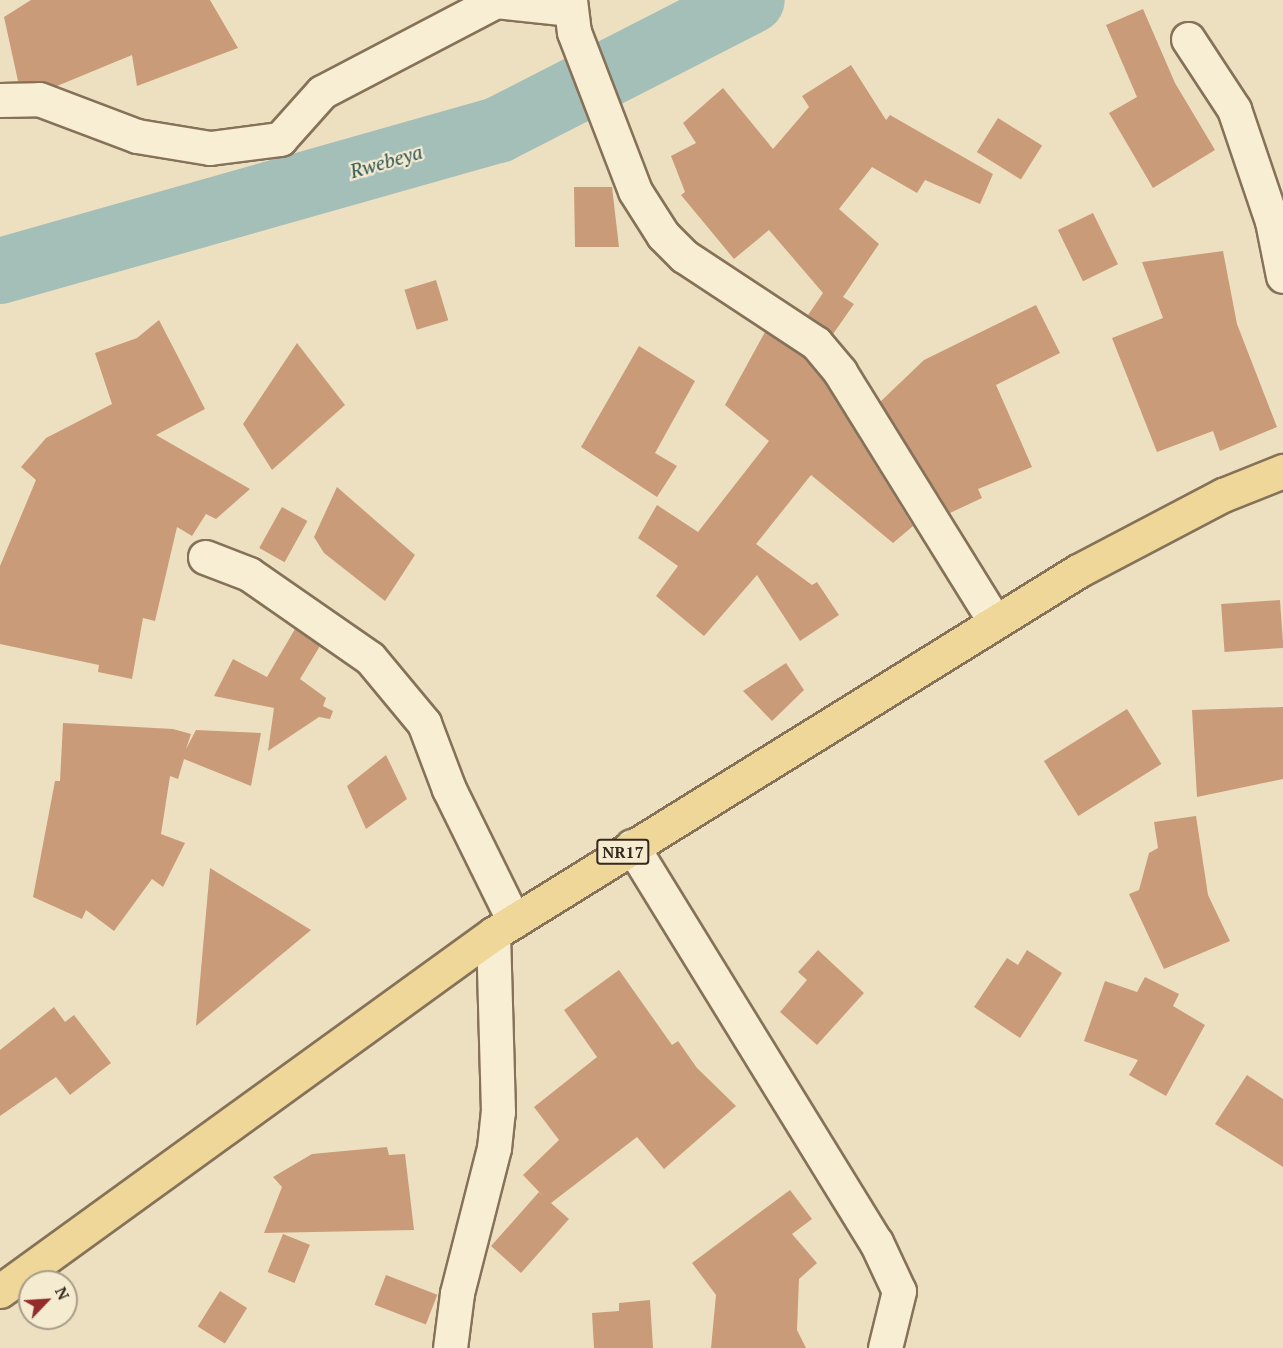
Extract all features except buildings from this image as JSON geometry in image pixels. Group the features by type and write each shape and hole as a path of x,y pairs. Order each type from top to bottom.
{"main road":[{"name":"NR17","path":"0,1291 503,928 995,622 1202,506 1283,471"}],"street":[{"path":"0,100 39,99 137,136 210,148 280,139 322,92 496,1 572,14 635,191 663,235 684,256 789,322 840,372 995,622"},
{"path":"1188,39 1234,109 1272,221 1283,276"},
{"path":"205,557 249,574 370,658 424,723 503,928 497,1121 457,1293 450,1348"},
{"path":"632,846 876,1242 900,1291 885,1348"}],"waterway":[{"name":"Rwebeya","path":"0,271 498,130 752,0"}]}
